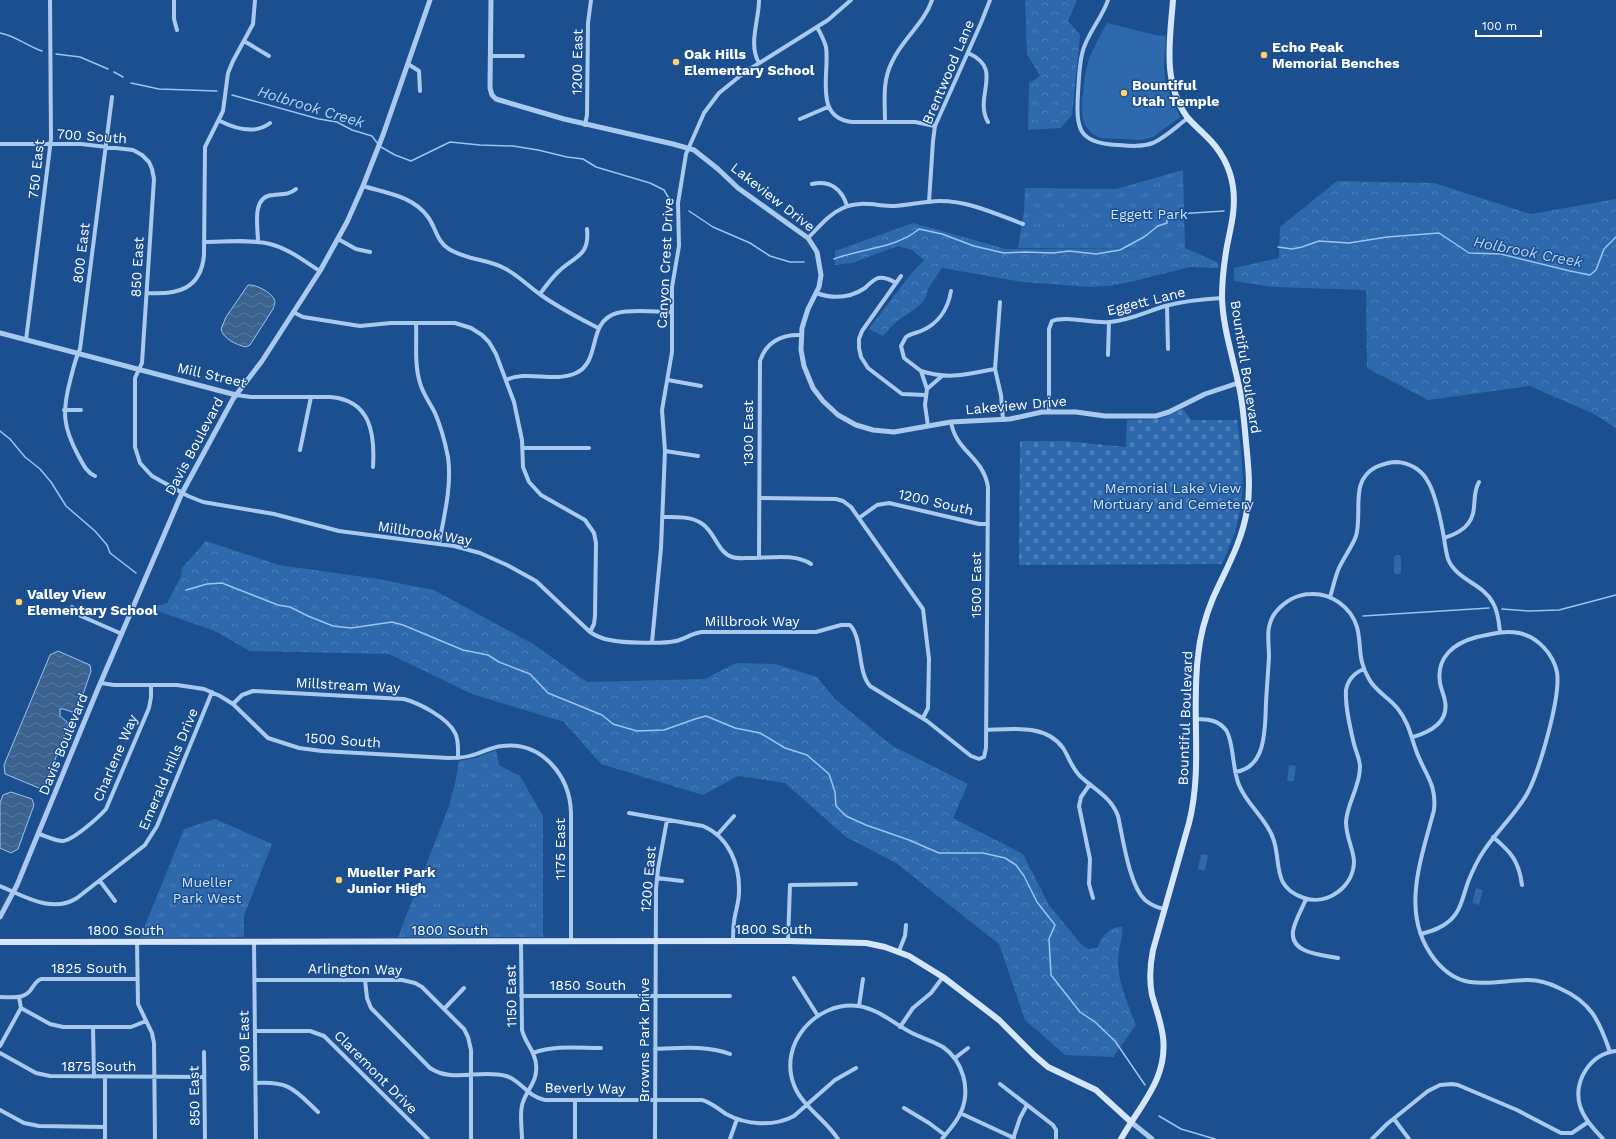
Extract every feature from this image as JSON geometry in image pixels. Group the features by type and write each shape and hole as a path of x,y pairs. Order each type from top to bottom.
{"main road":[{"name":"Bountiful Boulevard","path":"1121,1139 1153,1090 1160,1072 1163,1055 1163,1034 1152,995 1150,976 1152,957 1194,802 1196,779 1197,665 1202,632 1211,604 1239,540 1248,505 1248,467 1242,405 1227,336 1222,298 1225,260 1234,209 1233,184 1227,164 1220,151 1188,118 1175,95 1170,72 1170,41 1173,0"},
{"name":"1800 South","path":"0,942 788,941 866,943 899,951 923,963 1000,1020 1041,1062 1055,1071 1089,1086 1131,1122"}],"street":[{"name":"750 East","path":"26,340 50,144 50,0"},
{"path":"174,0 174,19 177,30"},
{"path":"147,293 171,293 183,290 190,285 201,270 204,260 205,151 208,139 220,121 223,112 228,73 254,21 255,0"},
{"name":"Davis Boulevard","path":"0,917 14,892 182,493 236,395 257,369 320,271 338,239 363,186 430,0"},
{"name":"Lakeview Drive","path":"491,0 490,88 496,99 585,125 688,148 697,152 738,188 808,238 817,252 821,266 821,279 806,315 801,335 802,358 810,380 823,401 838,415 856,425 878,431 900,431 952,422 1003,419 1032,413 1048,412 1076,412 1105,416 1156,416 1169,412 1205,394 1238,383"},
{"name":"1200 East","path":"585,125 587,115 588,23 591,0"},
{"path":"759,0 759,11 755,35 755,54 759,63"},
{"path":"844,0 850,2"},
{"path":"885,122 885,85 890,66 896,53 924,17 932,0"},
{"name":"Brentwood Lane","path":"930,202 933,140 936,126 990,0"},
{"path":"1108,0 1100,18 1086,41 1080,62 1077,117 1078,124 1082,131 1089,139 1100,144 1144,146 1157,141 1188,118"},
{"name":"Canyon Crest Drive","path":"652,642 662,517 665,451 662,410 672,352 673,282 679,246 678,203 684,160 704,113 712,100 734,80 834,16 850,2"},
{"path":"817,27 826,46 826,96 828,107 835,116 847,122 918,122 936,126"},
{"path":"244,41 269,56"},
{"path":"968,54 980,60 986,69 987,77 984,109 988,122"},
{"path":"490,56 523,56"},
{"path":"408,64 419,71 420,91"},
{"name":"800 East","path":"95,476 87,471 71,442 66,428 64,410 66,397 80,349 112,97"},
{"path":"800,120 828,107"},
{"path":"220,121 235,127 246,129 262,128 270,123"},
{"name":"700 South","path":"0,144 81,144 128,149 137,152 146,158 151,166"},
{"name":"850 East","path":"139,370 142,363 154,179 151,166"},
{"path":"812,184 823,182 830,184 840,193 847,206"},
{"path":"363,186 411,202 420,208 427,216 440,240 446,247 455,253 487,261 502,267 522,279 540,294 598,328"},
{"path":"258,242 258,207 260,201 265,196 288,194 296,189"},
{"path":"808,238 831,215 847,206 862,204 895,206 943,201 969,205 1023,224"},
{"path":"540,294 558,272 584,251 588,241 587,229"},
{"path":"338,239 356,249 370,252"},
{"path":"204,242 258,242 270,244 284,249 320,271"},
{"path":"901,276 862,330 859,339 860,353 868,368 900,393 925,396"},
{"path":"816,293 840,297 854,293 878,278 887,279 896,283"},
{"path":"951,291 947,306 940,317 929,327 906,337 902,343 901,349 904,358 921,371 942,376 963,375 995,369"},
{"name":"Eggett Lane","path":"1048,412 1049,329 1052,321 1060,319 1109,322 1132,318 1167,306 1198,300 1222,298"},
{"path":"1000,302 995,369 1001,395 1003,419"},
{"path":"1167,306 1168,349"},
{"path":"293,312 303,317 360,326 416,323 455,323 475,330 486,338 494,350 517,414 523,448 523,467 531,486 545,498 585,520 594,533 596,543 595,616 594,624 590,632"},
{"path":"506,380 516,376 563,376 576,374 589,361 598,328 607,318 621,312 672,312"},
{"path":"1108,356 1109,322"},
{"path":"416,323 418,377 423,392 435,413 442,433 449,466 447,496 439,544"},
{"name":"Mill Street","path":"0,333 236,395 340,399 352,404 362,412 369,424 373,436 373,467"},
{"name":"1300 East","path":"759,558 760,361 766,349 776,340 785,336 801,335"},
{"name":"Millbrook Way","path":"139,370 135,378 135,443 137,456 140,463 148,473 182,493 203,502 274,514 339,531 439,544 484,554 528,576 539,584 590,632 599,637 613,641 675,641 694,633 702,632 816,632 841,625 850,625 854,631 865,677 869,684 923,718 971,756 982,758"},
{"path":"921,371 927,389"},
{"path":"928,426 925,410 925,396 927,389 942,376"},
{"path":"668,380 701,386"},
{"path":"300,450 311,397"},
{"path":"64,410 81,410"},
{"name":"1500 East","path":"952,422 954,433 958,441 977,461 985,476 988,493 986,750 982,758"},
{"path":"523,448 589,448"},
{"path":"665,451 698,456"},
{"path":"1330,597 1339,568 1357,532 1359,519 1359,487 1366,475 1378,466 1392,462 1402,463 1411,466 1423,474 1432,491 1447,554 1453,568 1463,578 1487,594 1494,604 1500,632"},
{"path":"1444,538 1458,533 1469,524 1474,511 1475,491 1479,482"},
{"path":"759,498 836,499 849,505 859,518 923,609 929,659 928,706 923,718"},
{"name":"1200 South","path":"859,518 877,505 889,503 979,524 988,524"},
{"path":"662,517 687,518 700,522 710,531 723,551 729,556 737,558 794,557 806,560 811,564"},
{"path":"1235,772 1243,770 1251,765 1258,756 1263,742 1269,655 1267,636 1273,617 1283,604 1299,596 1316,594 1330,597 1345,608 1355,622 1358,630 1360,657 1364,669 1375,688 1391,701 1402,713 1408,724 1419,758 1431,780 1435,799 1434,810 1415,891 1416,915 1421,934 1434,959 1442,968 1458,978 1478,982 1538,980 1576,996 1587,1005 1593,1013 1610,1052"},
{"path":"72,608 81,616 122,634"},
{"path":"1412,737 1428,732 1434,728 1444,715 1445,702 1440,683 1440,673 1444,658 1450,651 1465,640 1500,632 1520,633 1538,642 1545,648 1553,662 1558,681 1547,737 1533,779 1522,802 1493,837 1475,866 1462,902 1456,913 1442,926 1421,934"},
{"path":"1196,719 1214,721 1226,730 1230,738 1235,772 1240,788 1246,798 1265,821 1272,834 1276,847 1278,869 1282,880 1294,893 1306,899 1321,899 1334,895 1348,882 1352,871 1354,857 1347,835 1346,824 1348,810 1358,781 1360,764 1354,743 1346,690 1352,675 1364,669"},
{"name":"1500 South","path":"101,683 114,685 186,685 212,692 233,704 268,738 299,748 322,751 458,758 473,755 497,746 514,746 533,750 549,762"},
{"name":"Charlene Way","path":"38,834 57,840 68,840 106,809 149,708 151,685"},
{"name":"Millstream Way","path":"233,704 242,695 254,691 404,699 416,703 449,724 457,738 458,758"},
{"name":"Emerald Hills Drive","path":"0,886 42,903 60,905 77,898 141,849 152,836 212,692"},
{"path":"986,730 1030,730 1045,734 1059,744 1079,775 1106,796 1112,803 1116,811 1133,880 1138,891 1149,903 1165,910"},
{"name":"1175 East","path":"549,762 560,774 571,806 571,941"},
{"path":"1090,784 1080,799 1079,806 1090,859 1089,889 1093,898"},
{"path":"629,813 703,826 718,834 731,852 738,876 739,892 733,941"},
{"path":"718,834 734,816"},
{"name":"1200 East","path":"655,941 657,878 667,820"},
{"path":"1493,837 1508,850 1514,858 1519,868 1522,885"},
{"path":"657,878 682,881"},
{"path":"100,881 115,901"},
{"path":"788,941 790,885 856,884"},
{"path":"1306,899 1294,929 1293,936 1296,943 1301,949 1308,952 1338,958"},
{"path":"899,951 905,936 906,925"},
{"name":"Browns Park Drive","path":"655,941 655,1139"},
{"path":"137,942 138,1004 154,1039 155,1139"},
{"name":"900 East","path":"254,942 256,1139"},
{"name":"1150 East","path":"521,942 522,1030 526,1041 534,1053 536,1066 536,1077 522,1105 522,1139"},
{"path":"900,1027 913,1008 931,993 943,977"},
{"name":"1825 South","path":"20,997 27,994 36,982 41,979 137,978"},
{"path":"794,978 818,1016"},
{"path":"859,1006 863,979"},
{"name":"Arlington Way","path":"255,980 402,980 415,983 422,987 462,1026 468,1037 471,1050 471,1139"},
{"name":"Beverly Way","path":"365,980 367,998 371,1008 433,1070 444,1074 505,1076 515,1081 537,1098 545,1100 702,1100 711,1103 724,1113 737,1119 759,1123 781,1121 794,1116 835,1080 856,1068"},
{"path":"444,1009 464,988"},
{"path":"0,996 20,997 21,1008 0,1046"},
{"name":"1850 South","path":"521,996 730,996"},
{"path":"838,1139 796,1091 790,1072 791,1057 799,1035 806,1025 818,1016 838,1007 859,1006 880,1014 900,1027 942,1047 955,1058 963,1073 965,1100 960,1113 942,1139"},
{"path":"21,1008 56,1026 133,1027 146,1021"},
{"path":"93,1027 94,1077"},
{"name":"Claremont Drive","path":"255,1031 310,1031 324,1036 428,1139"},
{"path":"534,1053 557,1048 601,1048"},
{"path":"955,1058 968,1048"},
{"path":"655,1049 707,1049 722,1051 730,1054"},
{"path":"1602,1139 1588,1122 1580,1106 1578,1098 1580,1082 1588,1067 1594,1060 1610,1052 1616,1051"},
{"name":"850 East","path":"204,1052 205,1139"},
{"name":"1875 South","path":"0,1053 36,1073 57,1077 204,1077"},
{"path":"105,1139 106,1077"},
{"path":"256,1083 274,1082 289,1087 299,1093 318,1112"},
{"path":"1000,1084 1054,1125 1057,1133 1056,1139"},
{"path":"1372,1139 1379,1131 1434,1087 1452,1084 1463,1086 1499,1101 1561,1133 1572,1133 1588,1122"},
{"path":"575,1100 575,1139"},
{"path":"960,1113 1013,1138 1020,1118 1027,1105"},
{"path":"904,1108 929,1123 945,1135"},
{"path":"0,1110 24,1123 39,1126 105,1127"},
{"path":"730,1139 737,1119"},
{"path":"1394,1119 1409,1139"},
{"path":"1131,1122 1152,1139"}],"green space":[{"path":"1025,0 1077,0 1068,21 1080,35 1072,115 1061,128 1028,130 1029,83 1040,76 1027,54"},
{"path":"1107,23 1155,35 1166,36 1164,64 1165,83 1180,117 1153,137 1142,140 1100,138 1094,135 1084,123 1082,107 1086,69 1090,56"},
{"name":"Eggett Park","path":"1183,170 1185,248 1018,248 1024,211 1025,188 1116,189"},
{"path":"1337,181 1434,183 1531,214 1616,199 1616,428 1594,414 1530,386 1428,400 1367,368 1366,290 1274,287 1234,281 1234,268 1279,258 1280,227"},
{"path":"913,223 1006,249 1185,248 1217,262 1219,268 1190,267 1126,283 1090,287 1023,282 942,268 929,287 925,299 918,307 897,321 883,336 869,329 910,275 924,260 912,250 898,246 852,263 835,265 835,251"},
{"name":"Memorial Lake View Mortuary and Cemetery","path":"1183,409 1191,420 1237,420 1242,458 1242,496 1237,526 1222,564 1019,565 1020,441 1064,441 1126,447 1127,420 1160,419"},
{"path":"206,541 279,565 378,579 434,590 533,644 587,682 705,679 736,663 775,664 817,677 835,699 891,745 968,784 953,818 1023,854 1049,905 1081,944 1088,949 1097,948 1106,933 1117,927 1122,927 1118,969 1124,993 1136,1025 1113,1057 1065,1055 1025,1020 999,944 896,863 846,837 785,783 738,776 703,795 601,764 564,722 472,694 389,654 250,651 215,631 149,608 167,603 181,577 182,568"},
{"path":"1396,555 1400,555 1401,557 1401,573 1399,574 1395,574 1394,572 1394,557"},
{"path":"496,750 499,765 520,776 543,816 543,937 398,937 449,806 459,761 476,758"},
{"path":"1289,765 1296,766 1294,781 1287,781"},
{"name":"Mueller Park West","path":"215,819 272,844 244,916 244,937 140,938 184,829"},
{"path":"1201,854 1208,855 1205,871 1198,869"},
{"path":"1476,888 1483,890 1479,905 1472,903"}],"water":[{"path":"248,285 255,286 266,291 275,300 275,303 273,309 250,345 246,347 227,339 222,333 221,329 226,317"},
{"path":"58,651 90,665 91,671 78,709 72,712 60,709 60,716 67,722 68,726 46,783 39,788 5,774 4,765 50,655"},
{"path":"11,792 32,799 34,805 18,849 11,853 0,848 0,803 3,795"}],"waterway":[{"name":"Holbrook Creek","path":"0,33 11,36 42,51"},
{"name":"Holbrook Creek","path":"56,54 80,57 108,69"},
{"path":"114,72 123,77"},
{"name":"Holbrook Creek","path":"131,83 159,89 217,91"},
{"name":"Holbrook Creek","path":"232,95 319,119 337,122 352,130 372,136 378,144"},
{"name":"Holbrook Creek","path":"381,147 395,155 411,161 450,142 513,146 538,150 583,159 596,167 650,183 664,190 671,202"},
{"name":"Holbrook Creek","path":"689,211 713,227 750,243 770,256 790,262 804,262"},
{"name":"Holbrook Creek","path":"834,259 900,241 919,229 942,234 974,246 1004,253 1053,253 1069,251 1096,254 1120,250 1144,237 1158,226 1167,223 1167,218 1177,214 1224,211"},
{"name":"Holbrook Creek","path":"1278,247 1292,249 1319,241 1349,243 1387,237 1439,233 1469,253 1501,254 1590,275 1596,270 1604,249 1616,237"},
{"path":"0,431 10,439 25,457 40,469 51,482 66,506 95,531 107,545 110,553 136,573"},
{"path":"186,590 207,584 222,583 278,605 290,607 333,626 351,628 392,622 403,625 463,650 488,655 499,662 530,674 548,693 602,715 613,724 637,731 664,730 706,716 735,728 760,733 785,748 807,755 829,774 835,792 836,806 846,816 939,853 983,853 1005,858 1016,865 1024,876 1037,902 1055,925 1049,939 1051,975 1080,1012 1095,1022 1115,1041 1145,1085"},
{"path":"1502,609 1529,611 1559,610 1616,595"},
{"path":"1363,616 1489,608"},
{"path":"1159,1116 1181,1129 1215,1139"}],"place":[{"name":"Echo Peak Memorial Benches","path":"1264,55"},
{"name":"Oak Hills Elementary School","path":"676,62"},
{"name":"Bountiful Utah Temple","path":"1124,93"},
{"name":"Valley View Elementary School","path":"19,602"},
{"name":"Mueller Park Junior High","path":"339,880"}]}
